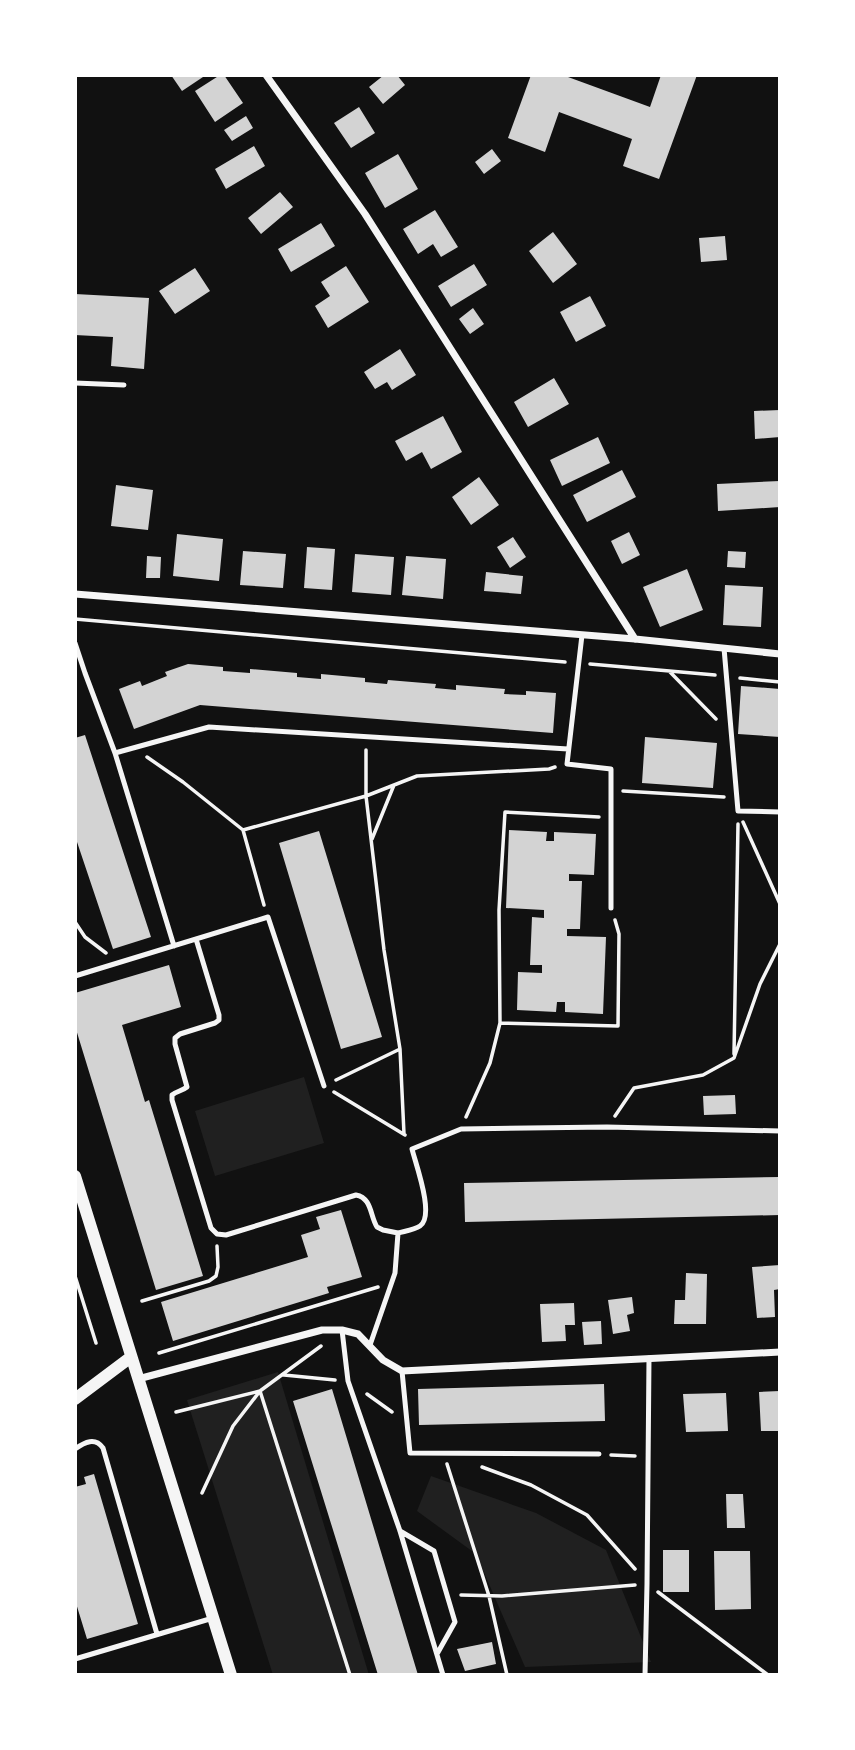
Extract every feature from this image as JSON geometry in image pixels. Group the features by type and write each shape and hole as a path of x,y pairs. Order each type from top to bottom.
{"street":[{"path":"266,75 365,214 635,639"},
{"path":"75,594 635,639 780,654"},
{"path":"75,1176 231,1675"},
{"path":"138,1379 322,1329 342,1329 358,1335 383,1360 402,1371 780,1352"},
{"path":"76,1396 131,1357"}],"lane":[{"path":"75,383 124,386"},
{"path":"582,635 566,764 611,769 611,908"},
{"path":"75,643 115,753 174,946"},
{"path":"724,648 738,811 780,812"},
{"path":"115,753 209,727 568,749"},
{"path":"75,976 268,917 324,1086"},
{"path":"196,939 219,1020 175,1038 187,1087 175,1093 172,1100 211,1228 217,1234 226,1235 356,1195 363,1196 367,1201 377,1227 398,1233 420,1226 426,1219 427,1208 412,1149 461,1129 607,1126 780,1131"},
{"path":"370,1345 395,1273 398,1233"},
{"path":"342,1329 348,1381 400,1531 443,1675"},
{"path":"645,1675 649,1358"},
{"path":"402,1371 410,1453 599,1454"},
{"path":"75,1449 85,1442 94,1441 103,1448 157,1634"},
{"path":"400,1531 433,1551 447,1594 455,1622 437,1654"},
{"path":"75,1659 213,1618"}],"path":[{"path":"75,619 780,682"},
{"path":"669,671 732,735"},
{"path":"367,736 366,796 384,950 400,1049 404,1134 412,1149"},
{"path":"134,748 183,782 243,830 268,917"},
{"path":"243,830 366,796 417,776 549,769 566,764"},
{"path":"371,841 394,785"},
{"path":"611,790 737,798"},
{"path":"738,811 780,904"},
{"path":"734,1058 738,811"},
{"path":"461,1129 490,1063 500,1023 499,910 505,812 611,817"},
{"path":"500,1023 618,1026 619,934 611,908"},
{"path":"75,922 85,937 119,962"},
{"path":"607,1126 634,1088 703,1075 734,1058 760,984 780,944"},
{"path":"324,1086 400,1049"},
{"path":"324,1086 404,1134"},
{"path":"142,1301 216,1276 217,1234"},
{"path":"75,1276 96,1343"},
{"path":"159,1353 392,1283"},
{"path":"202,1493 233,1426 260,1391 342,1329"},
{"path":"283,1375 348,1381 408,1423"},
{"path":"176,1412 260,1391"},
{"path":"260,1391 350,1675"},
{"path":"443,1452 489,1595 506,1675"},
{"path":"599,1454 647,1456"},
{"path":"481,1466 531,1485 587,1515 648,1584 768,1675"},
{"path":"447,1594 502,1596 648,1584"}],"shaded area":[{"path":"304,1077 324,1143 215,1176 195,1111"},
{"path":"278,1372 369,1675 273,1675 187,1400"},
{"path":"431,1476 536,1513 606,1550 651,1662 525,1667 476,1554 417,1511"}],"building":[{"path":"171,75 206,75 182,91"},
{"path":"224,75 243,103 215,122 195,91"},
{"path":"384,75 397,75 405,85 383,104 369,87"},
{"path":"531,75 568,75 650,107 661,75 697,75 659,179 623,166 632,139 559,112 545,152 508,138"},
{"path":"359,107 375,133 351,148 334,123"},
{"path":"246,116 253,128 232,141 224,130"},
{"path":"254,146 265,166 226,189 215,169"},
{"path":"492,149 501,161 484,174 475,162"},
{"path":"398,154 418,189 385,208 365,173"},
{"path":"280,192 293,207 261,234 248,218"},
{"path":"435,210 458,247 441,257 433,244 418,254 403,229"},
{"path":"321,223 335,246 291,272 278,249"},
{"path":"553,232 577,264 553,283 529,251"},
{"path":"725,236 727,260 701,262 699,238"},
{"path":"474,264 487,285 451,307 438,286"},
{"path":"346,266 369,302 328,328 315,306 330,296 321,282"},
{"path":"195,268 210,291 175,314 159,291"},
{"path":"75,294 149,298 144,369 111,366 113,337 75,335"},
{"path":"590,296 606,326 576,342 560,312"},
{"path":"473,308 484,324 470,334 459,319"},
{"path":"400,349 416,375 392,390 387,382 375,389 364,372"},
{"path":"554,378 569,404 528,427 514,402"},
{"path":"780,410 780,437 755,439 754,411"},
{"path":"443,416 462,452 431,469 422,452 406,461 395,441"},
{"path":"598,437 610,463 562,486 550,460"},
{"path":"622,470 636,497 587,522 573,495"},
{"path":"479,477 499,505 471,525 452,497"},
{"path":"780,481 780,507 718,511 717,484"},
{"path":"116,485 153,490 148,530 111,526"},
{"path":"629,532 640,555 622,564 611,541"},
{"path":"177,534 223,539 219,581 173,576"},
{"path":"513,537 526,557 510,568 497,547"},
{"path":"307,547 335,549 332,590 304,588"},
{"path":"243,551 286,554 283,588 240,585"},
{"path":"728,551 746,552 745,568 727,567"},
{"path":"355,554 394,557 391,595 352,592"},
{"path":"147,556 161,557 160,578 146,578"},
{"path":"406,556 446,559 443,599 402,595"},
{"path":"687,569 703,610 660,627 643,587"},
{"path":"486,572 523,576 521,594 484,591"},
{"path":"725,585 763,587 761,627 723,625"},
{"path":"188,664 223,667 223,671 250,673 250,669 297,673 297,677 321,679 321,674 365,678 365,682 387,684 388,680 436,684 435,688 456,690 456,685 505,689 504,694 526,695 526,691 556,693 553,733 200,705 134,729 119,689 140,681 142,686 167,676 165,672"},
{"path":"741,686 780,689 780,737 738,734"},
{"path":"85,735 151,937 113,949 75,836 75,738"},
{"path":"645,737 717,743 713,788 642,783"},
{"path":"509,830 547,832 546,841 554,841 554,832 596,834 594,875 569,874 569,881 582,881 580,929 567,929 567,936 606,937 603,1014 565,1012 565,1002 557,1002 556,1012 517,1010 518,972 542,973 542,965 530,965 532,917 544,918 544,910 506,908"},
{"path":"319,831 382,1037 341,1049 279,843"},
{"path":"169,965 181,1007 122,1025 145,1102 149,1100 203,1276 156,1290 75,1026 75,993"},
{"path":"735,1095 736,1114 704,1115 703,1096"},
{"path":"780,1177 780,1215 465,1222 464,1183"},
{"path":"341,1210 362,1277 327,1287 329,1293 173,1341 161,1302 308,1257 301,1235 320,1229 316,1217"},
{"path":"780,1265 780,1289 774,1290 775,1317 757,1318 752,1267"},
{"path":"686,1273 707,1274 706,1324 674,1324 675,1300 685,1300"},
{"path":"632,1297 634,1313 627,1315 630,1331 613,1334 608,1300"},
{"path":"574,1303 575,1325 565,1325 566,1341 542,1342 540,1304"},
{"path":"601,1321 602,1344 584,1345 582,1322"},
{"path":"604,1384 605,1421 419,1425 418,1389"},
{"path":"332,1389 418,1675 378,1675 293,1401"},
{"path":"780,1391 780,1431 761,1431 759,1392"},
{"path":"726,1393 728,1431 686,1432 683,1394"},
{"path":"94,1474 138,1624 87,1639 75,1600 75,1487 86,1484 84,1477"},
{"path":"726,1494 743,1494 745,1528 727,1528"},
{"path":"663,1550 689,1550 689,1592 663,1592"},
{"path":"714,1551 750,1551 751,1609 715,1610"},
{"path":"492,1642 496,1664 465,1671 457,1649"}]}
